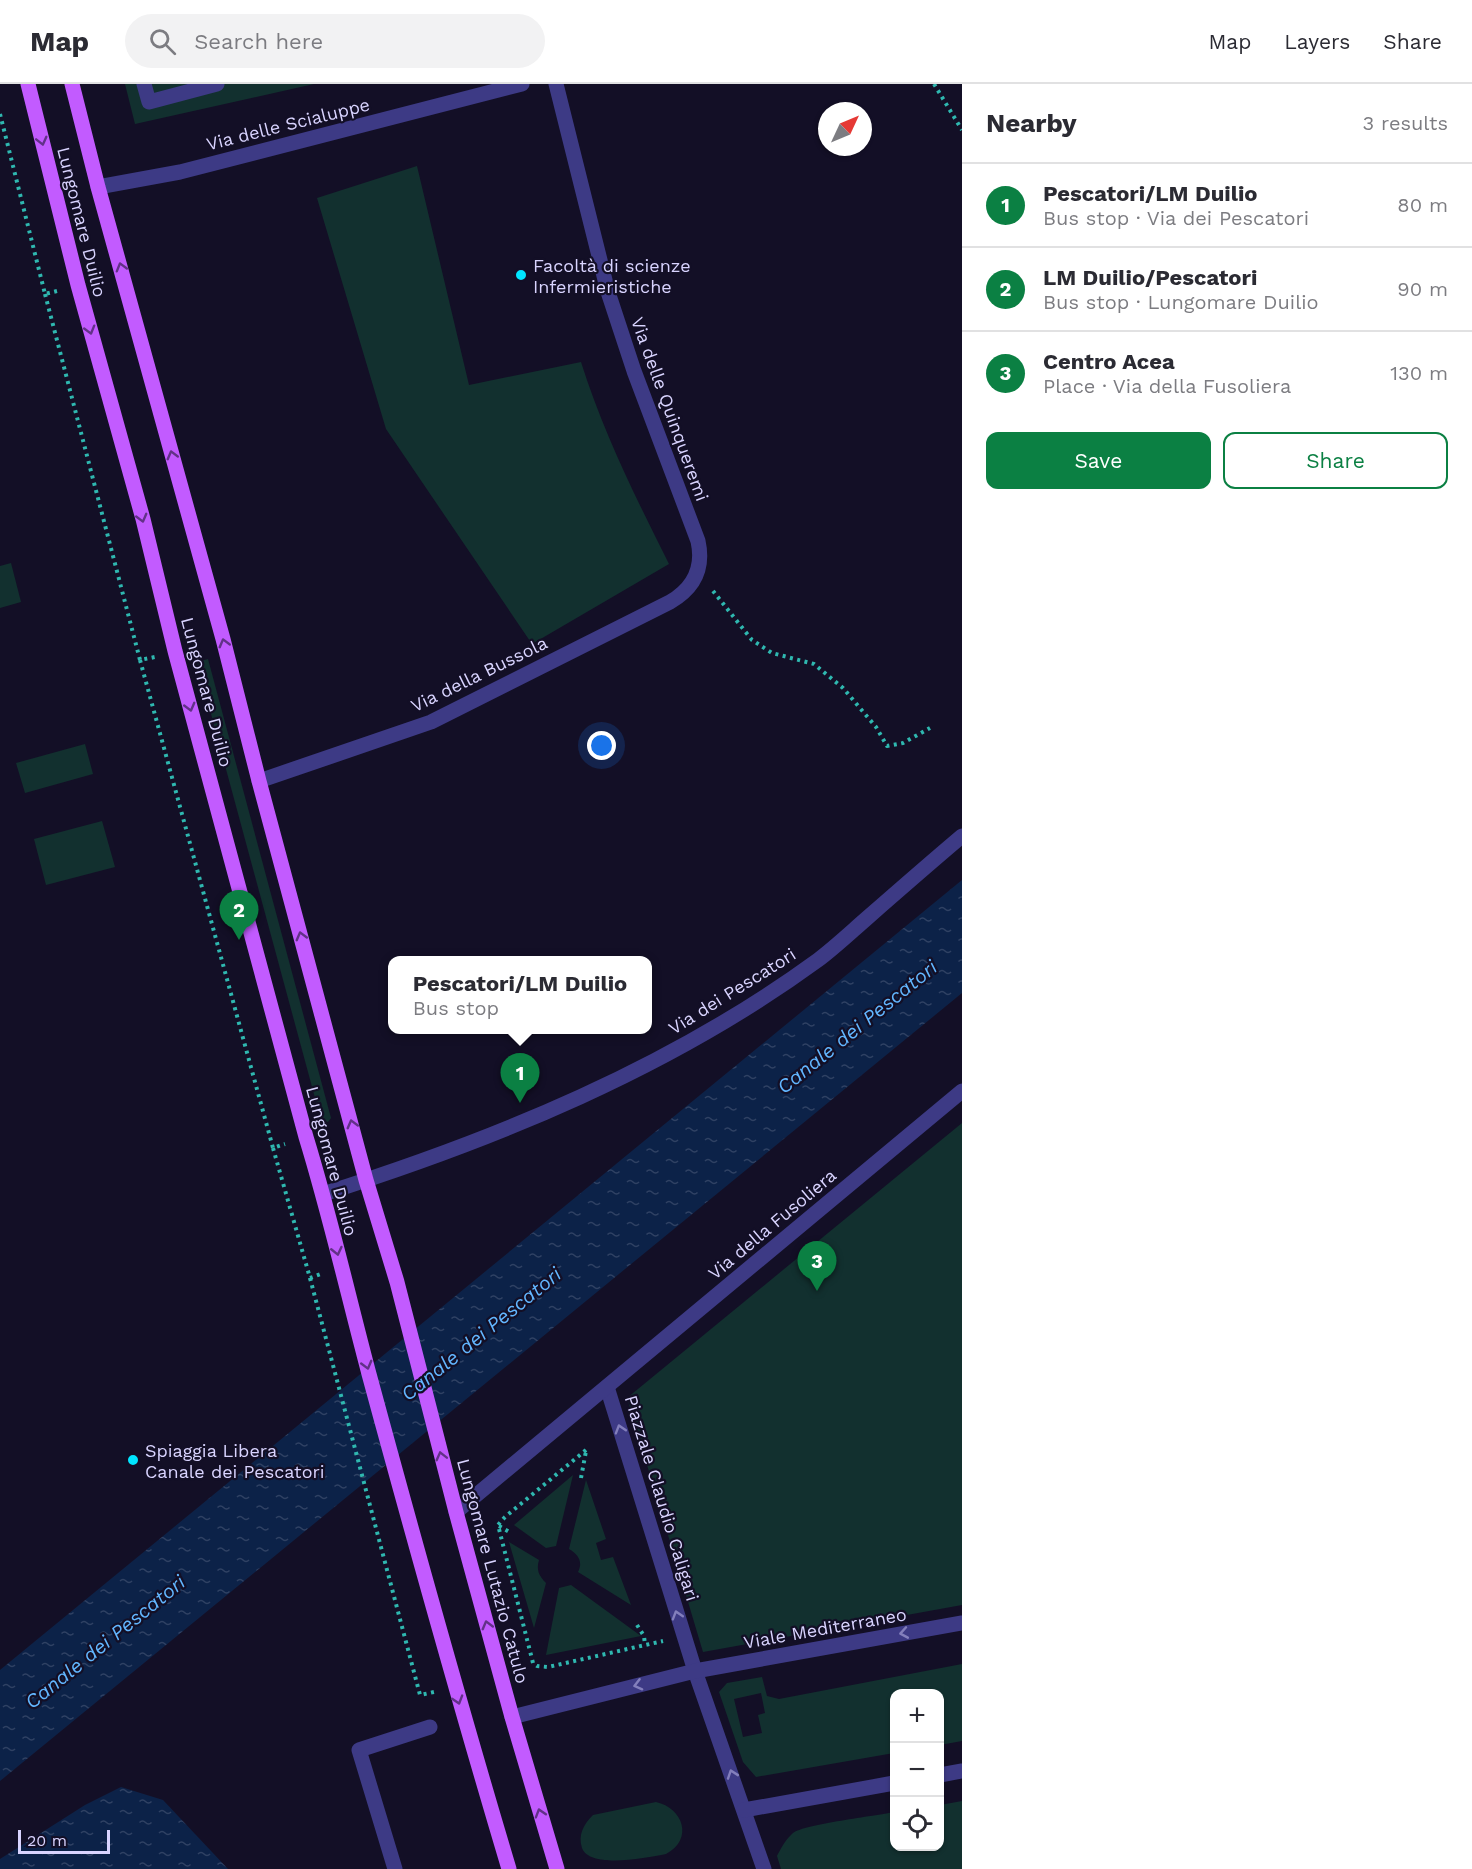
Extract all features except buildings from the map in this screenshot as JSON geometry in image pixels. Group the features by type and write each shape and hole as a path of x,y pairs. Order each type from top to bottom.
{"main road":[{"name":"Lungomare Duilio","path":"27,84 78,285 143,519 175,651 323,1194 352,1309 454,1686 509,1869"},
{"name":"Lungomare Duilio","path":"72,84 98,187 223,639 258,781 366,1180 397,1282"},
{"name":"Lungomare Lutazio Catulo","path":"397,1282 456,1512 512,1717 557,1869"}],"street":[{"path":"144,84 149,102 217,84"},
{"name":"Via delle Scialuppe","path":"98,187 180,172 522,84"},
{"name":"Via delle Quinqueremi","path":"556,84 608,292 634,372 698,541 701,556 699,572"},
{"name":"Via della Bussola","path":"258,781 430,722 670,602 687,589 699,572"},
{"name":"Via dei Pescatori","path":"323,1194 495,1134 605,1087 722,1023 758,1002 820,958 962,836"},
{"name":"Via della Fusoliera","path":"607,1387 962,1091"},
{"name":"Piazzale Claudio Caligari","path":"456,1512 607,1387 695,1671 764,1869"},
{"name":"Viale Mediterraneo","path":"695,1671 962,1623"},
{"path":"512,1717 695,1671"},
{"path":"395,1869 359,1750 430,1727"},
{"path":"944,1774 962,1771"},
{"path":"744,1810 890,1784"}],"path":[{"path":"934,84 962,130"},
{"path":"0,114 141,660 310,1278 420,1695 435,1692"},
{"path":"45,294 78,285"},
{"path":"699,572 752,640 772,653 814,664 843,688 876,727 887,746 903,743 930,728"},
{"path":"141,660 175,651"},
{"path":"273,1148 287,1144"},
{"path":"310,1278 322,1274"},
{"path":"498,1525 586,1450 581,1478"},
{"path":"498,1525 532,1663 537,1666 548,1667 684,1636"},
{"path":"498,1525 512,1533"},
{"path":"637,1625 644,1636 645,1645"}],"green space":[{"path":"125,84 314,84 135,124"},
{"path":"417,166 469,385 581,362 632,490 669,564 532,644 386,429 317,198"},
{"path":"11,563 21,602 0,608 0,566"},
{"path":"208,659 331,1118 328,1122 321,1120 197,662"},
{"path":"85,744 93,774 25,793 16,763"},
{"path":"102,821 115,867 46,885 34,839"},
{"path":"962,1123 962,1605 703,1652 627,1398"},
{"path":"573,1475 556,1546 546,1548 514,1525"},
{"path":"586,1480 606,1539 596,1543 601,1560 613,1557 631,1605 578,1572 579,1559 569,1549"},
{"path":"509,1542 539,1560 539,1573 546,1583 534,1628"},
{"path":"571,1585 641,1636 546,1655 559,1588"},
{"path":"962,1664 962,1741 944,1744 944,1689 890,1689 890,1754 756,1777 743,1762 719,1692 727,1683 762,1677 767,1696 779,1699","holes":["761,1693 765,1713 758,1715 762,1733 743,1737 734,1699"]},
{"path":"962,1801 962,1869 781,1869 777,1856 793,1833 825,1823 890,1813 890,1851 944,1851 944,1804"},
{"path":"656,1802 673,1811 682,1825 680,1840 675,1848 666,1854 607,1860 587,1854 582,1848 582,1830 593,1815"}],"water":[{"name":"Canale dei Pescatori","path":"962,880 962,993 0,1781 0,1670"},
{"path":"121,1787 163,1800 228,1869 0,1869 0,1859 85,1805"}],"place":[{"name":"Facoltà di scienze Infermieristiche","path":"521,275"},
{"name":"LM Duilio/Pescatori","path":"239,940"},
{"name":"Pescatori/LM Duilio","path":"520,1103"},
{"name":"Centro Acea","path":"817,1291"},
{"name":"Spiaggia Libera Canale dei Pescatori","path":"133,1460"}]}
